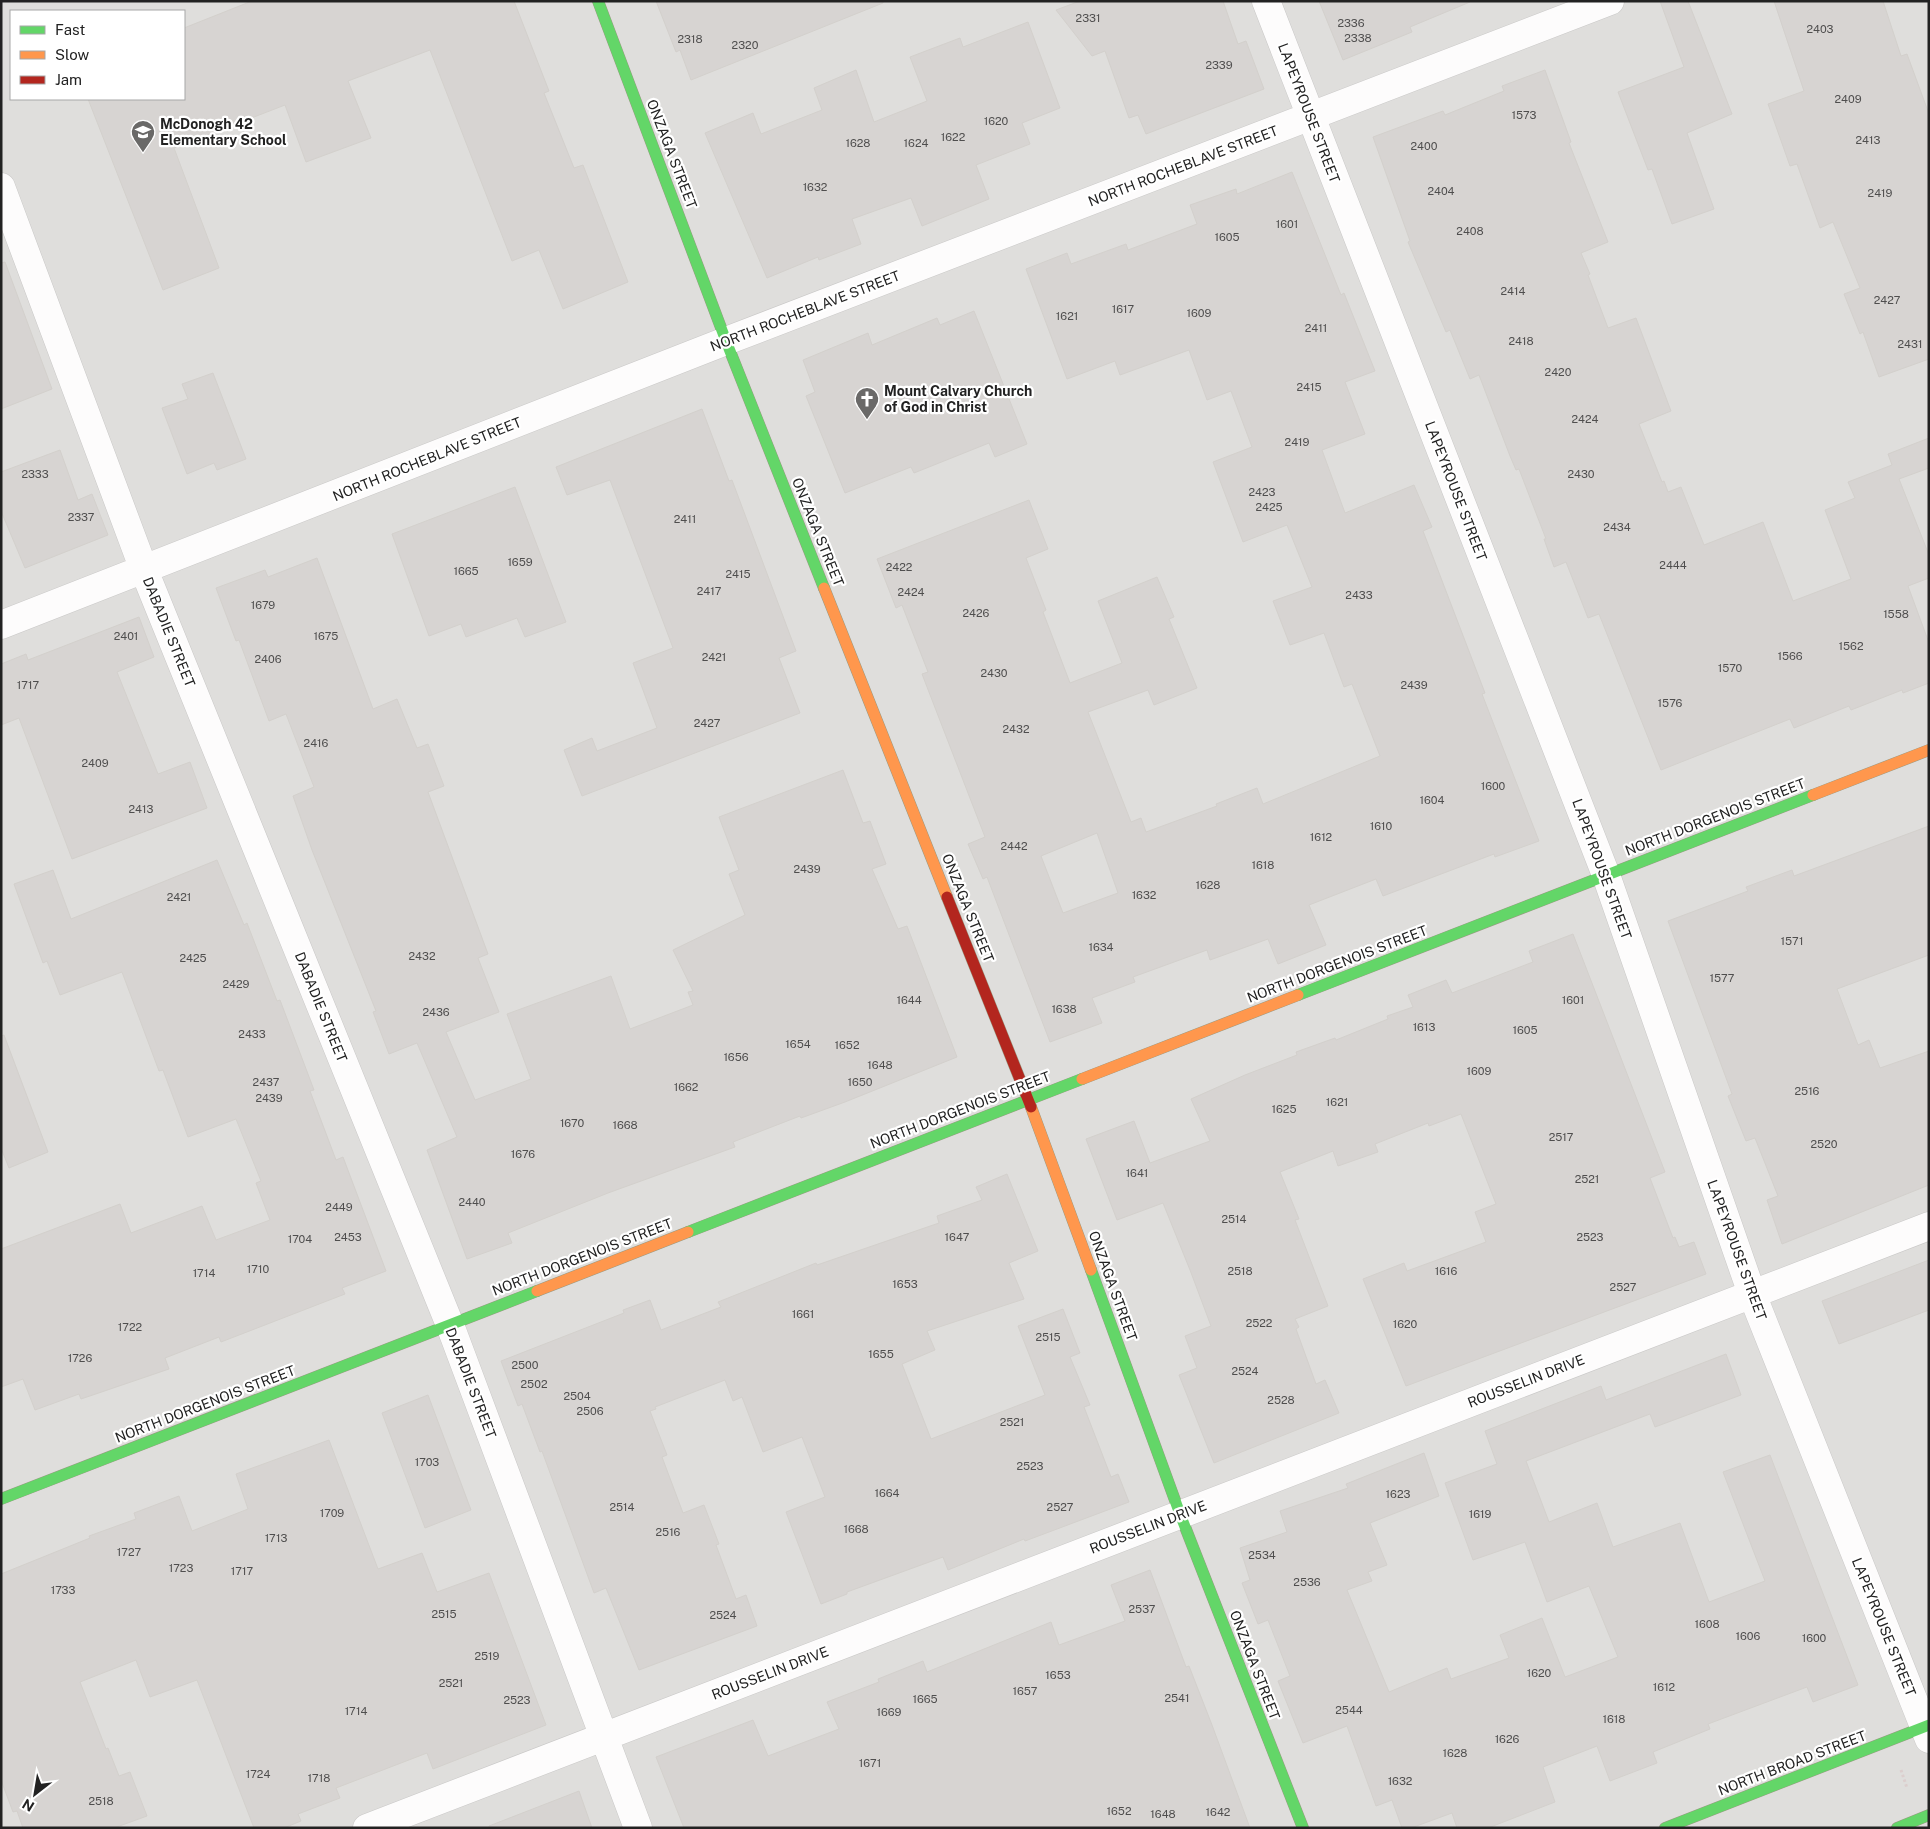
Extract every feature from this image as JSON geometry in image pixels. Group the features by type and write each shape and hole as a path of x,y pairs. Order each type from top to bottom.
{"street":[{"name":"ONZAGA STREET","path":"598,1 726,341 1028,1100 1180,1514 1303,1828"},
{"name":"LAPEYROUSE STREET","path":"1266,1 1606,875 1752,1294 1927,1731"},
{"name":"NORTH ROCHEBLAVE STREET","path":"1,625 726,341 1610,1"},
{"name":"DABADIE STREET","path":"1,187 144,570 450,1325 638,1828"},
{"name":"NORTH DORGENOIS STREET","path":"1,1499 1929,750"},
{"name":"ROUSSELIN DRIVE","path":"367,1828 1929,1226"},
{"name":"NORTH BROAD STREET","path":"1665,1828 1927,1731"},
{"path":"1897,1828 1929,1815"}],"shaded area":[{"path":"1,1 1929,1 1929,1828 1,1828"}],"building":[{"name":"McDonogh 42 Elementary School","path":"252,1 514,1 549,91 544,93 574,168 583,165 628,282 563,309 539,250 512,261 430,50 348,81 371,138 306,162 285,105 174,148 219,268 163,290 88,100 185,100 185,28"},
{"path":"656,1 883,1 883,3 691,80 680,50 676,52"},
{"path":"1080,1 1223,1 1238,44 1246,41 1264,89 1146,134 1138,115 1129,118 1105,51 1092,56 1056,10"},
{"path":"1319,1 1470,2 1410,27 1412,32 1343,60"},
{"path":"1660,1 1688,1 1732,114 1687,133 1714,209 1672,224 1652,169 1648,170 1618,92 1684,67"},
{"path":"1774,1 1883,1 1901,56 1907,54 1929,114 1929,359 1879,377 1863,332 1860,334 1844,294 1860,288 1833,222 1820,228 1797,164 1790,166 1768,104 1804,91"},
{"path":"1028,22 1060,108 1022,123 1030,144 976,165 989,199 922,226 911,198 852,219 861,244 819,260 818,257 767,278 705,133 753,113 761,134 822,110 814,88 856,70 874,122 927,101 910,57 960,38 963,47"},
{"path":"1545,70 1571,142 1569,143 1608,242 1581,253 1590,274 1588,275 1608,328 1636,318 1671,411 1639,424 1662,482 1664,481 1668,492 1681,487 1704,545 1763,522 1793,601 1851,579 1825,510 1855,498 1848,482 1892,465 1888,454 1929,438 1929,468 1899,479 1929,555 1929,578 1908,586 1929,643 1929,683 1903,693 1902,690 1851,710 1849,706 1794,728 1790,719 1661,770 1599,614 1588,618 1566,562 1554,567 1544,539 1546,539 1519,469 1516,470 1510,456 1479,375 1470,379 1450,330 1446,332 1408,242 1410,241 1373,137 1443,111 1445,115 1504,91 1502,86"},
{"path":"1292,172 1341,295 1344,293 1375,371 1345,382 1365,434 1322,450 1345,513 1414,485 1432,527 1423,531 1485,693 1482,694 1539,841 1495,857 1494,854 1383,896 1376,879 1309,905 1326,945 1278,964 1268,939 1210,960 1207,950 1133,977 1135,982 1092,998 1102,1023 1050,1042 987,877 983,879 968,844 985,837 922,674 928,672 902,605 896,608 877,559 1029,500 1048,549 1026,558 1046,610 1043,612 1070,683 1122,663 1098,601 1157,577 1174,617 1169,619 1197,688 1154,705 1148,690 1088,712 1131,822 1141,818 1146,832 1217,806 1216,804 1257,788 1263,804 1380,756 1352,684 1344,687 1324,633 1290,645 1273,601 1312,587 1287,525 1243,542 1213,462 1252,447 1231,391 1207,400 1189,350 1120,375 1115,361 1067,379 1026,269 1067,253 1071,264 1126,244 1128,250 1197,224 1190,205 1236,189 1237,194","holes":["1097,833 1118,893 1063,913 1041,856"]},
{"path":"5,262 52,389 1,409 1,263"},
{"path":"974,311 1027,444 995,457 989,443 914,473 911,467 845,493 806,396 815,392 803,360 868,333 872,345 937,318 940,325"},
{"path":"213,373 246,459 217,470 214,463 187,474 162,408 188,399 182,384"},
{"path":"702,409 729,481 732,480 796,651 779,658 800,713 582,796 564,750 592,738 597,751 657,728 633,663 673,648 610,480 567,495 556,467"},
{"path":"60,450 78,500 92,494 108,535 25,568 1,511 1,472"},
{"path":"515,487 566,622 525,637 517,618 466,637 461,624 429,636 392,534"},
{"path":"317,558 373,709 397,699 417,748 428,744 444,786 428,792 488,954 478,958 499,1012 446,1032 475,1100 531,1079 507,1014 611,976 630,1029 693,1005 688,992 693,991 673,950 745,915 729,874 739,870 719,817 843,770 863,823 870,821 886,864 872,869 898,929 907,926 957,1057 845,1102 801,1118 800,1116 733,1142 735,1147 608,1193 508,1233 512,1243 467,1259 427,1150 457,1137 417,1043 389,1054 373,1012 376,1011 312,850 293,796 314,787 286,714 269,721 239,640 236,641 216,588 265,570 268,577"},
{"path":"139,617 154,657 117,672 158,774 190,762 207,808 72,859 19,718 1,725 1,664 26,654 28,660"},
{"path":"1929,826 1929,955 1837,989 1858,1045 1869,1040 1880,1068 1929,1051 1929,1185 1782,1244 1767,1200 1778,1196 1755,1138 1746,1141 1728,1096 1732,1094 1668,921 1748,891 1746,887 1792,870 1794,876"},
{"path":"217,860 244,925 247,923 277,1001 280,1000 314,1090 310,1091 336,1160 343,1157 386,1271 342,1288 345,1294 221,1342 219,1337 165,1358 169,1369 81,1399 79,1394 35,1410 23,1379 1,1387 1,1249 120,1204 131,1233 202,1206 216,1240 270,1220 256,1183 261,1181 236,1119 188,1137 163,1070 159,1071 122,972 60,995 47,961 43,963 14,884 53,870 71,919"},
{"path":"1573,934 1665,1172 1650,1178 1673,1238 1675,1237 1679,1247 1694,1242 1706,1274 1406,1386 1363,1279 1404,1263 1407,1271 1486,1242 1475,1212 1496,1204 1461,1114 1429,1126 1428,1123 1375,1144 1378,1152 1338,1166 1333,1151 1280,1172 1299,1219 1295,1220 1328,1306 1295,1319 1299,1327 1296,1329 1316,1384 1325,1380 1339,1413 1214,1463 1179,1375 1197,1368 1185,1336 1211,1326 1190,1270 1163,1203 1117,1220 1086,1139 1134,1121 1150,1163 1210,1141 1191,1099 1297,1055 1296,1052 1335,1038 1336,1040 1388,1019 1387,1016 1413,1007 1408,995 1446,980 1452,993 1533,962 1529,951"},
{"path":"4,1035 48,1152 9,1168 1,1148 1,1036"},
{"path":"1007,1174 1038,1251 1009,1263 1024,1299 927,1331 935,1350 902,1364 931,1439 1045,1395 1018,1326 1063,1309 1080,1353 1070,1357 1090,1405 1084,1407 1111,1477 1118,1474 1129,1502 1025,1541 1024,1539 948,1570 943,1557 847,1592 847,1594 821,1604 786,1512 825,1497 802,1437 763,1452 742,1397 733,1401 725,1380 655,1407 656,1409 650,1411 667,1455 662,1457 683,1513 704,1505 719,1544 716,1545 736,1599 746,1595 757,1626 639,1670 606,1588 594,1593 542,1451 540,1452 522,1404 518,1406 501,1361 624,1313 623,1310 650,1300 661,1330 721,1307 718,1302 816,1263 817,1265 939,1223 937,1216 982,1200 976,1187"},
{"path":"1929,1260 1929,1310 1839,1344 1822,1301"},
{"path":"1726,1354 1741,1395 1655,1427 1650,1414 1526,1461 1549,1522 1597,1503 1613,1547 1680,1523 1709,1602 1765,1581 1723,1472 1770,1455 1858,1685 1813,1702 1807,1687 1708,1724 1710,1729 1653,1752 1657,1763 1610,1781 1597,1746 1543,1767 1555,1802 1488,1828 1457,1828 1452,1813 1411,1828 1402,1828 1392,1800 1376,1806 1347,1726 1303,1743 1278,1681 1290,1676 1268,1620 1258,1624 1242,1583 1250,1580 1240,1548 1287,1532 1280,1511 1348,1488 1346,1484 1424,1453 1439,1496 1370,1523 1387,1565 1368,1572 1372,1581 1347,1590 1389,1692 1447,1668 1451,1679 1509,1658 1500,1635 1542,1618 1565,1677 1618,1657 1589,1586 1547,1602 1525,1542 1473,1560 1445,1483 1497,1464 1485,1431 1601,1386 1606,1400"},
{"path":"428,1395 471,1510 425,1528 382,1413"},
{"path":"329,1440 378,1569 422,1553 437,1592 489,1573 546,1725 433,1769 427,1753 336,1788 340,1798 298,1814 301,1821 284,1828 254,1828 197,1680 150,1697 136,1660 80,1682 106,1749 108,1748 119,1776 130,1772 147,1816 114,1828 23,1828 17,1811 13,1812 1,1780 1,1574 90,1538 89,1536 136,1519 134,1513 179,1496 192,1531 248,1509 236,1474"},
{"path":"1150,1570 1186,1667 1189,1666 1212,1725 1250,1828 684,1828 656,1757 753,1720 768,1756 839,1729 827,1702 879,1682 878,1679 923,1661 927,1672 1051,1622 1059,1645 1125,1621 1111,1585"},
{"path":"579,1791 592,1828 489,1828 489,1826"}],"traffic: fast":[{"path":"598,1 726,341 824,588"},
{"path":"1298,995 1813,795"},
{"path":"688,1232 1082,1079"},
{"path":"1091,1270 1180,1514 1303,1828"},
{"path":"1,1499 537,1291"},
{"path":"1665,1828 1929,1725"},
{"path":"1897,1828 1929,1815"}],"traffic: slow":[{"path":"824,588 947,897"},
{"path":"1813,795 1929,750"},
{"path":"1082,1079 1298,995"},
{"path":"1031,1107 1091,1270"},
{"path":"537,1291 688,1232"}],"traffic: jam":[{"path":"947,897 1031,1107"}],"place":[{"name":"McDonogh 42 Elementary School","path":"143,153"},
{"name":"Mount Calvary Church of God in Christ","path":"867,420"}]}
